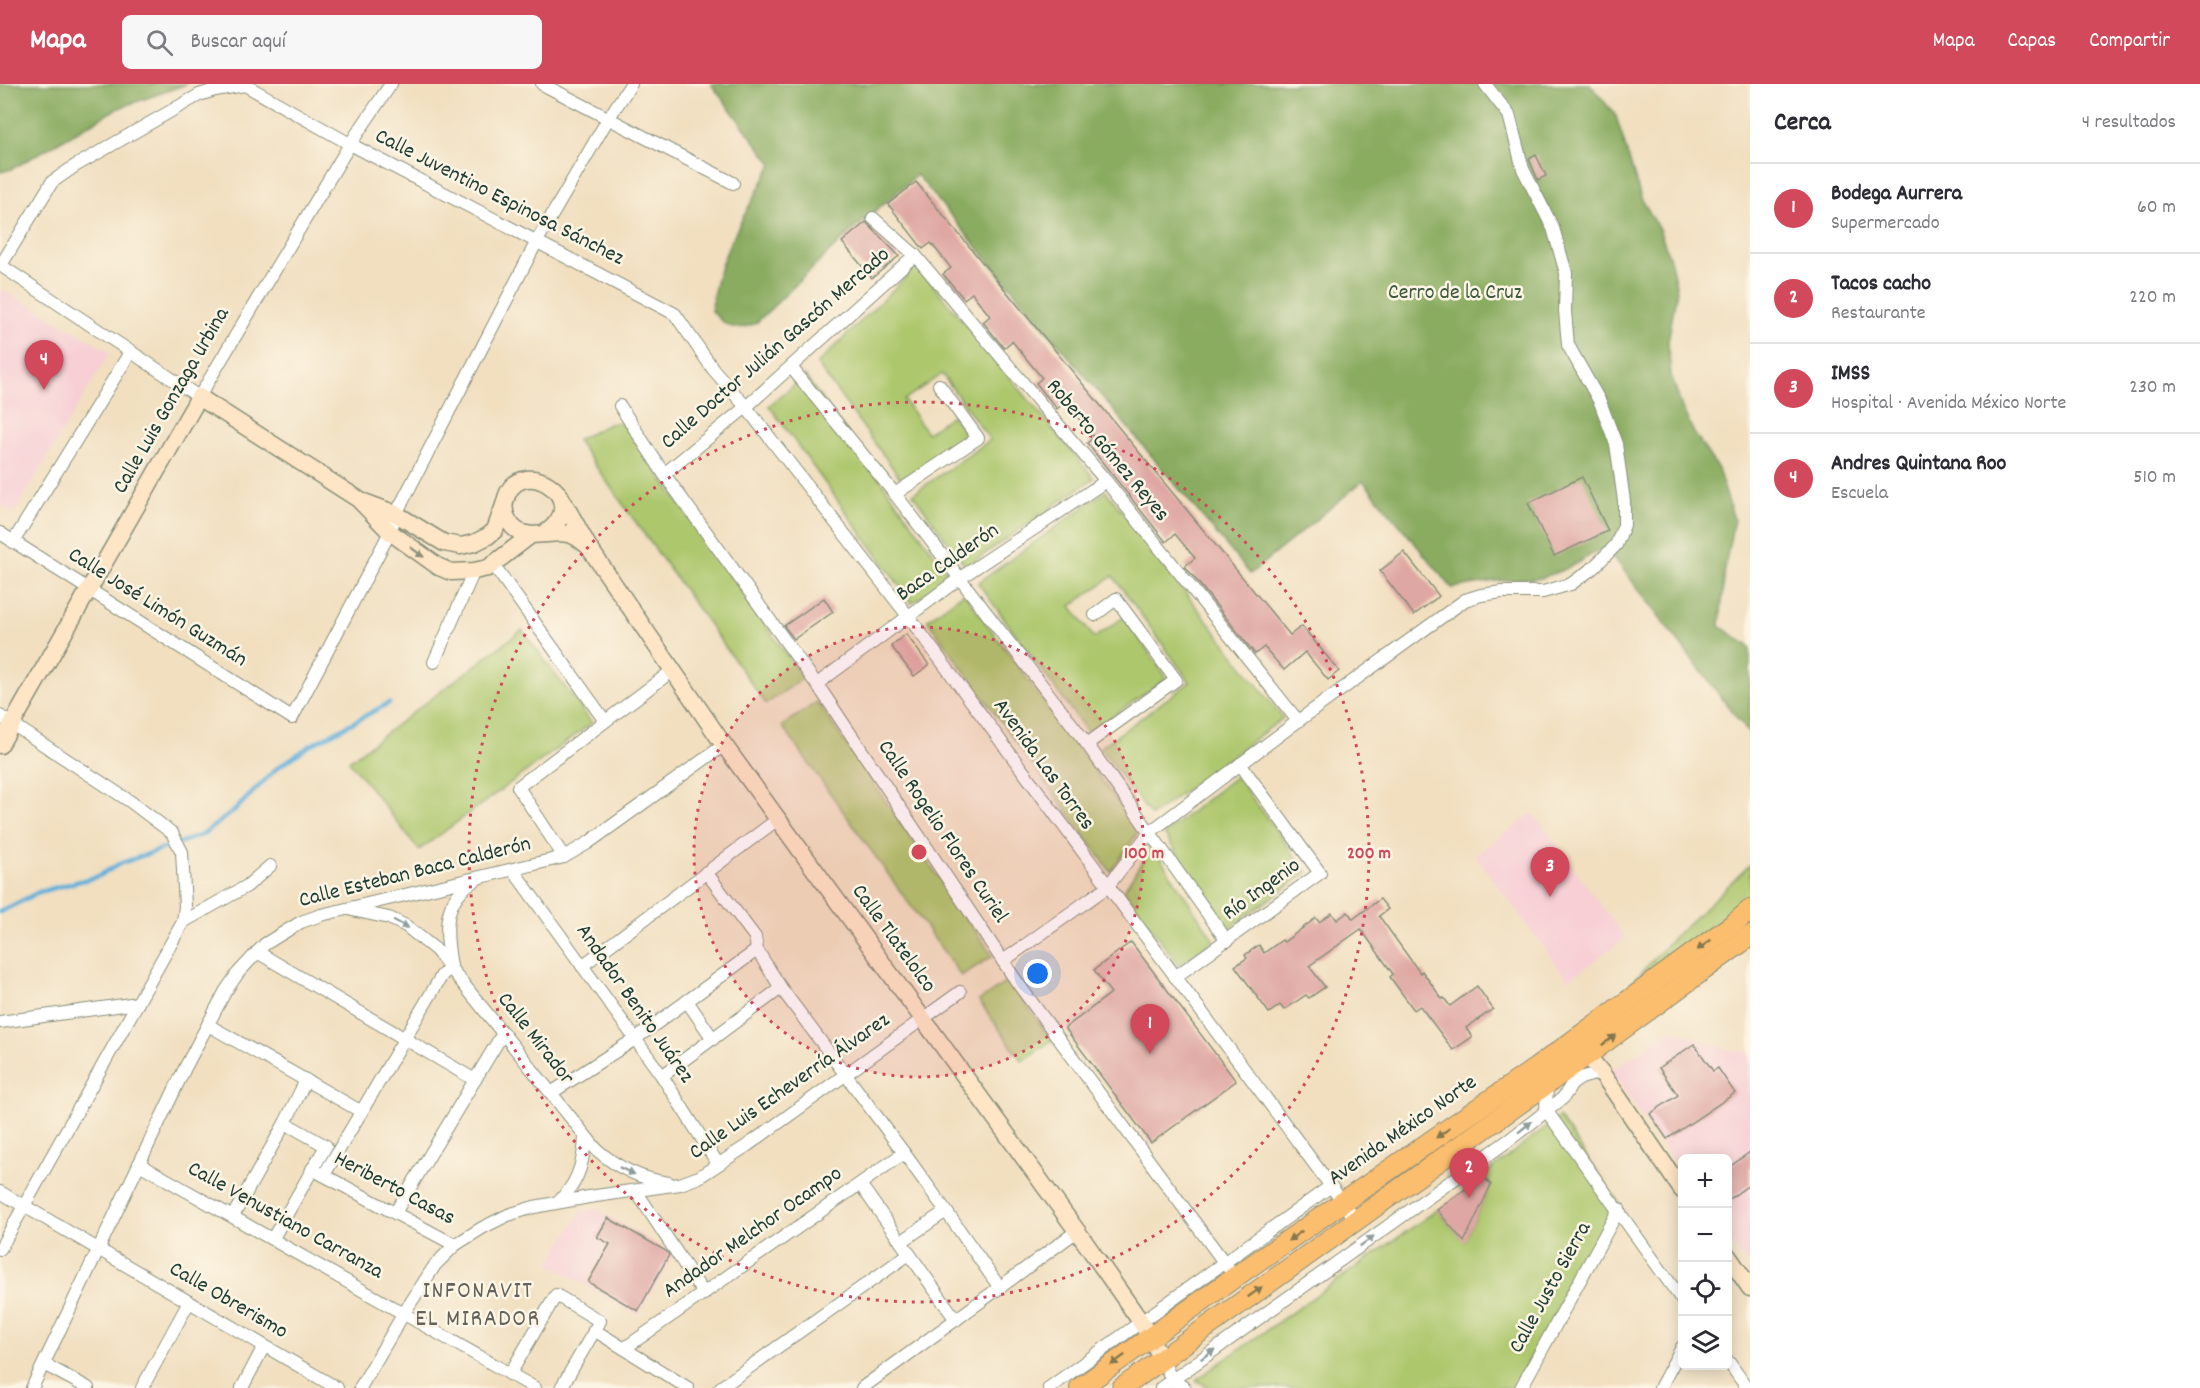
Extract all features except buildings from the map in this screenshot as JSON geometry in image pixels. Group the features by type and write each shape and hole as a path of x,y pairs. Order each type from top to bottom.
{"main road":[{"name":"Avenida México Norte","path":"1122,1388 1356,1220 1541,1076 1575,1039 1750,910"},
{"name":"Avenida México Norte","path":"1080,1388 1145,1330 1229,1270 1343,1203 1541,1076 1587,1055 1750,936"}],"street":[{"name":"Calle Luis Gonzaga Urbina","path":"0,745 6,720 89,590 350,144 391,84"},
{"path":"542,84 733,183"},
{"path":"390,532 396,514 537,241 631,84"},
{"path":"1003,961 1107,887 1150,832 1465,600 1502,592 1543,592 1571,584 1593,568 1616,545 1624,525 1624,501 1616,444 1600,402 1568,345 1565,311 1566,273 1553,228 1523,169 1509,115 1485,84"},
{"name":"Calle Juventino Espinosa Sánchez","path":"245,85 350,144 675,314 713,369"},
{"path":"245,85 199,95 75,166 52,182 1,265 358,499 396,514 444,543 461,546 488,536 495,530 505,505"},
{"name":"Roberto Gómez Reyes","path":"873,218 915,255 1106,481 1298,721"},
{"name":"Calle Doctor Julián Gascón Mercado","path":"664,474 746,407 915,255"},
{"path":"13,542 131,351"},
{"name":"Avenida Las Torres","path":"790,367 895,494 1087,744 1227,941"},
{"name":"Avenida Las Torres","path":"713,369 746,407 908,616 1356,1220"},
{"path":"895,494 978,438 939,385"},
{"name":"Calle Rogelio Flores Curiel","path":"620,406 664,474 817,684 1003,961 1229,1270"},
{"name":"Calle Tlatelolco","path":"505,505 512,488 528,479 537,478 553,486 588,546 672,671 1077,1231 1145,1330 1162,1359"},
{"name":"Baca Calderón","path":"817,684 960,578 1106,481"},
{"path":"358,499 390,532 439,567 451,572 488,568 558,521 561,503 559,494"},
{"path":"505,505 507,519 517,530 576,537 588,546"},
{"name":"Calle José Limón Guzmán","path":"0,534 292,718 390,532"},
{"path":"493,564 604,721"},
{"path":"434,662 474,571"},
{"path":"1087,744 1176,680 1116,599 1095,615"},
{"path":"564,857 518,787 672,671"},
{"path":"0,1250 183,922 185,906 182,852 172,833 131,802 6,720"},
{"name":"Calle Esteban Baca Calderón","path":"32,1388 184,1068 225,992 257,952 282,932 301,922 485,874 513,870 564,857 588,843 724,745"},
{"name":"Río Ingenio","path":"1175,977 1320,873 1240,764"},
{"path":"582,966 778,819"},
{"path":"183,922 248,886 270,866"},
{"name":"Andador Benito Juárez","path":"513,870 662,1076 718,1164"},
{"path":"706,872 755,937 757,950 782,988 1000,1288"},
{"path":"324,1175 442,975 451,967 447,942 447,921 451,904 460,891 485,874"},
{"name":"Calle Mirador","path":"345,909 389,918 406,926 424,939 451,967 585,1137 623,1170 657,1182 680,1185"},
{"path":"551,1093 635,1039 757,950"},
{"path":"257,952 475,1080"},
{"path":"662,1076 782,988"},
{"name":"Calle Luis Echeverría Álvarez","path":"360,1388 435,1265 455,1245 508,1215 556,1202 680,1185 699,1177 845,1076 960,992"},
{"path":"687,1001 713,1038"},
{"path":"0,1022 138,1003"},
{"path":"208,1024 362,1112"},
{"path":"395,1213 503,1033"},
{"path":"1575,1039 1678,1183"},
{"path":"1161,1388 1500,1147 1563,1098 1572,1084 1581,1078 1600,1072"},
{"path":"1541,1076 1546,1110 1678,1293"},
{"path":"233,1216 285,1123 306,1080"},
{"path":"273,1238 326,1146 285,1123"},
{"path":"556,1202 567,1195 581,1167 585,1137"},
{"name":"Andador Melchor Ocampo","path":"625,1348 904,1153"},
{"name":"Calle Venustiano Carranza","path":"139,1164 535,1388"},
{"name":"Heriberto Casas","path":"312,1169 455,1245"},
{"path":"860,1184 956,1320"},
{"name":"Avenida México Norte","path":"1229,1270 1331,1186"},
{"path":"636,1191 704,1294"},
{"name":"Calle Obrerismo","path":"0,1192 337,1388"},
{"name":"Calle Justo Sierra","path":"1521,1388 1619,1209"},
{"path":"901,1242 946,1211"},
{"path":"862,1388 1077,1231"},
{"path":"720,1388 909,1254"},
{"path":"1732,1262 1750,1288"},
{"path":"510,1374 556,1295 600,1320 561,1388"},
{"path":"142,1388 189,1302"},
{"path":"594,1330 688,1388"},
{"name":"Avenida México Norte","path":"1049,1388 1145,1330"},
{"path":"242,1388 264,1346"},
{"path":"1660,1388 1678,1356"},
{"path":"1162,1359 1172,1380 1185,1388"},
{"path":"44,1364 87,1388"},
{"path":"1732,1367 1747,1388"}],"shaded area":[{"path":"0,288 110,352 14,513 0,505"},
{"path":"1533,813 1625,938 1568,980 1475,855"},
{"path":"1672,1029 1729,1050 1750,1052 1750,1270 1732,1244 1732,1154 1678,1154 1678,1168 1611,1071"},
{"path":"596,1209 674,1254 638,1315 549,1264 581,1212"}],"green space":[{"path":"0,84 187,84 116,109 12,169 0,172"},
{"name":"Cerro de la Cruz","path":"711,84 1590,84 1616,116 1641,198 1659,229 1671,262 1677,290 1668,342 1671,375 1682,408 1694,433 1718,469 1734,519 1725,567 1720,626 1750,647 1750,735 1619,564 1603,548 1568,568 1542,578 1495,581 1452,588 1363,481 1250,574 917,175 845,237 756,323 737,328 727,325 712,311 719,274 725,255 743,217 772,164"},
{"path":"917,266 1094,478 966,567 913,494 990,440 942,374 904,400 927,433 952,415 968,435 903,482 817,364"},
{"path":"805,376 951,577 912,603 769,406"},
{"path":"615,423 620,423 626,428 803,678 766,704 577,440"},
{"path":"1106,491 1283,718 1151,816 1100,748 1190,682 1113,576 1071,606 1094,638 1124,617 1167,678 1088,733 978,583"},
{"path":"964,593 1139,831 1111,872 927,620"},
{"path":"522,630 592,723 419,850 349,761"},
{"path":"817,702 993,956 961,976 782,726"},
{"path":"1236,776 1307,872 1228,929 1164,834"},
{"path":"1152,846 1214,940 1178,965 1124,890"},
{"path":"1750,865 1750,898 1624,991 1673,938"},
{"path":"1009,980 1052,1040 1022,1061 979,1001"},
{"path":"1559,1117 1619,1203 1513,1388 1210,1388 1196,1380 1437,1210 1464,1241 1491,1185 1483,1176"}],"waterway":[{"path":"0,912 39,892 99,876 119,864 202,835 235,810 277,768 311,745 389,703"}],"place":[{"name":"Andres Quintana Roo","path":"44,390"},
{"name":"IMSS","path":"1550,897"},
{"name":"Bodega Aurrera","path":"1150,1054"},
{"name":"Tacos cacho","path":"1469,1198"}],"district":[{"name":"INFONAVIT EL MIRADOR","path":"478,1306"}]}
